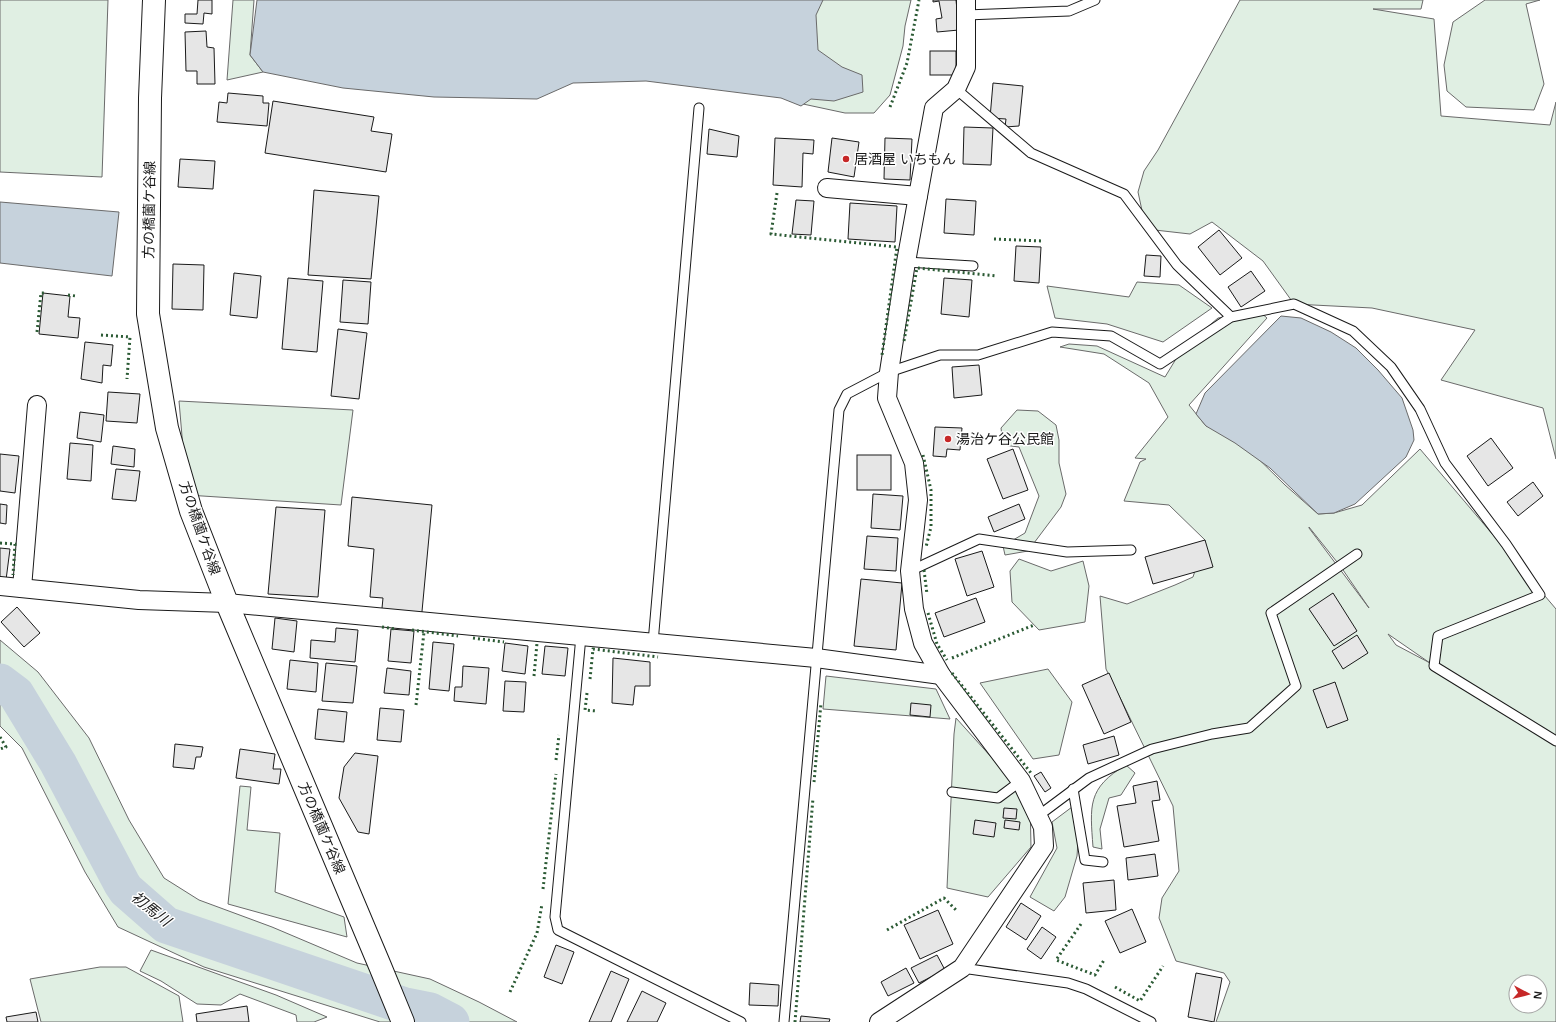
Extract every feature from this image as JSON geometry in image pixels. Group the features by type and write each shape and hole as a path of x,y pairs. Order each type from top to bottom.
{"main road":[{"name":"方の橋薗ケ谷線","path":"154,0 150,98 148,314 167,428 191,511 227,603 403,1022"}],"street":[{"path":"879,1022 962,968 1044,846 1043,827 1021,781 941,675 923,643 914,609 910,571 918,500 914,463 887,398 889,372 906,262 934,108 956,90 966,67 966,7"},
{"path":"827,188 918,196"},
{"path":"22,588 36,405"},
{"path":"0,586 139,600 227,603 816,658 941,675"}],"lane":[{"path":"966,7 1069,11 1095,0"},
{"path":"956,90 1030,153 1124,194 1177,265 1231,317"},
{"path":"653,643 699,108"},
{"path":"906,262 973,266"},
{"path":"784,1022 839,410 847,394 889,372 940,355 978,355 1052,332 1111,336 1160,364 1231,317 1294,304 1353,331 1391,367 1420,409 1445,463 1506,544 1540,595 1438,636 1434,666 1556,741"},
{"path":"910,571 979,539 1067,552 1131,550"},
{"path":"1038,816 1089,778 1152,749 1212,734 1248,728 1296,686 1271,613 1357,554"},
{"path":"581,636 555,917 558,930 741,1022"},
{"path":"952,792 998,798 1021,781"},
{"path":"1073,789 1085,860 1103,862"},
{"path":"962,968 1068,983 1086,989 1151,1022"}],"green space":[{"path":"0,0 108,0 102,177 0,172"},
{"path":"233,0 254,0 250,55 263,72 227,80"},
{"path":"813,0 911,0 905,26 903,46 890,95 874,113 845,113 789,101"},
{"path":"1240,0 1423,0 1421,9 1373,9 1434,19 1441,116 1550,125 1556,102 1556,459 1543,408 1441,380 1475,330 1372,308 1294,304 1263,261 1212,222 1190,234 1146,229 1138,192 1144,171 1158,150"},
{"path":"1485,0 1540,0 1526,4 1544,84 1534,110 1466,107 1447,91 1444,65 1453,22"},
{"path":"1137,282 1179,285 1212,308 1163,342 1107,324 1055,318 1047,286 1129,297"},
{"path":"1260,312 1267,318 1189,405 1206,426 1226,427 1285,485 1318,514 1334,513 1362,505 1420,449 1556,609 1556,1022 1216,1022 1230,982 1224,973 1176,961 1159,918 1162,898 1179,871 1173,806 1106,669 1100,596 1127,604 1193,577 1205,540 1169,505 1124,501 1140,462 1146,459 1135,458 1168,417 1149,383 1104,354 1060,347 1069,344 1097,346 1165,377 1182,349 1218,318","holes":["1309,527 1341,567 1369,608","1388,634 1430,663 1396,645"]},
{"path":"179,401 353,410 341,505 187,495"},
{"path":"1017,410 1038,411 1056,425 1059,440 1059,463 1066,494 1061,507 1028,551 1005,555 1003,546 1025,533 1039,496 1019,447 1003,445 1001,428"},
{"path":"1019,559 1051,571 1083,561 1089,586 1085,622 1039,630 1012,602 1010,571"},
{"path":"0,640 38,672 89,738 129,820 164,878 199,900 272,927 357,963 430,979 517,1022 380,1022 204,967 118,927 85,872 22,748 0,726"},
{"path":"1048,669 1072,702 1059,755 1033,759 980,683"},
{"path":"826,676 936,689 950,719 823,709"},
{"path":"956,718 1030,800 1031,847 988,897 947,888"},
{"path":"1126,765 1135,773 1121,795 1109,798 1100,829 1102,849 1093,847 1091,820 1094,799 1104,782 1113,773"},
{"path":"240,786 251,787 247,830 280,833 275,892 344,917 347,937 228,904"},
{"path":"1072,807 1079,828 1077,856 1065,897 1054,911 1030,897 1057,848 1052,822"},
{"path":"151,950 276,995 327,1017 314,1022 297,1022 296,1015 240,994 221,1005 197,1004 161,981 140,971"},
{"path":"100,967 126,967 179,996 183,1022 41,1022 30,979"}],"shaded area":[{"path":"257,0 823,0 816,15 818,50 842,67 862,75 863,92 834,101 811,99 801,106 781,98 646,81 573,83 537,99 434,97 343,88 263,72 250,55"},
{"path":"0,202 119,212 112,276 0,263"},
{"path":"1281,316 1301,318 1331,332 1356,348 1378,370 1402,398 1413,430 1414,440 1406,457 1355,504 1334,513 1318,514 1270,468 1235,443 1206,426 1196,414 1205,393"}],"building":[{"path":"198,0 212,0 212,14 204,13 203,24 185,23 185,14 197,14"},
{"path":"933,0 956,0 959,30 937,32 936,19 942,18 939,1 933,2"},
{"path":"206,31 207,47 214,48 215,84 197,84 197,71 186,71 185,32"},
{"path":"930,51 956,51 956,75 930,75"},
{"path":"993,83 1023,86 1019,126 1005,127 1006,119 990,118"},
{"path":"228,93 263,96 263,103 269,103 267,126 217,122 219,102 227,103"},
{"path":"273,101 374,117 371,131 392,134 386,172 265,153"},
{"path":"964,127 993,128 991,165 963,164"},
{"path":"709,129 739,136 737,157 707,154"},
{"path":"775,138 814,140 813,154 803,153 802,187 773,185"},
{"path":"832,138 859,142 854,177 828,172"},
{"path":"885,138 912,139 910,180 884,179"},
{"path":"180,159 215,161 213,189 178,187"},
{"path":"314,190 379,196 371,279 308,275"},
{"path":"946,199 976,201 974,235 944,233"},
{"path":"796,200 814,201 811,235 792,234"},
{"path":"850,203 897,206 895,242 848,239"},
{"path":"1219,230 1242,258 1220,275 1198,247"},
{"path":"1016,246 1041,247 1039,283 1014,281"},
{"path":"1146,255 1161,256 1160,277 1144,276"},
{"path":"173,264 204,265 203,310 172,309"},
{"path":"1251,271 1265,291 1241,307 1228,287"},
{"path":"234,273 261,276 257,318 230,315"},
{"path":"288,278 323,281 317,352 282,349"},
{"path":"944,278 972,280 969,317 941,314"},
{"path":"343,280 371,282 368,324 340,322"},
{"path":"43,293 70,296 68,317 80,318 78,338 39,334"},
{"path":"338,329 367,333 359,399 331,396"},
{"path":"85,342 113,345 111,366 103,365 102,383 81,379"},
{"path":"979,365 982,395 954,398 952,367"},
{"path":"108,392 140,394 137,423 106,421"},
{"path":"80,412 104,415 101,442 77,438"},
{"name":"湯治ケ谷公民館","path":"935,427 962,428 960,450 947,449 946,457 933,456"},
{"path":"1491,438 1513,468 1488,486 1467,456"},
{"path":"70,443 93,445 91,481 67,479"},
{"path":"113,446 135,449 134,467 111,464"},
{"path":"1013,449 1028,490 1003,499 987,459"},
{"path":"0,454 19,456 15,493 0,491"},
{"path":"857,455 891,455 891,490 857,490"},
{"path":"116,469 140,471 136,501 112,499"},
{"path":"1533,482 1543,496 1518,516 1507,502"},
{"path":"873,494 903,496 900,530 871,528"},
{"path":"352,497 432,505 421,622 381,618 383,598 370,597 374,549 348,546"},
{"path":"0,504 7,505 6,524 0,523"},
{"path":"1019,504 1025,519 994,532 988,517"},
{"path":"276,507 325,510 318,597 268,594"},
{"path":"867,536 898,538 896,571 864,569"},
{"path":"1205,540 1213,567 1153,584 1145,557"},
{"path":"0,548 10,549 6,580 0,580"},
{"path":"982,551 994,587 967,596 955,559"},
{"path":"861,579 902,583 896,650 854,646"},
{"path":"1333,593 1357,631 1334,646 1309,609"},
{"path":"976,598 985,622 944,637 935,613"},
{"path":"17,607 40,633 24,647 1,622"},
{"path":"275,618 297,621 294,652 272,649"},
{"path":"336,628 358,630 355,662 310,658 311,640 335,642"},
{"path":"391,629 414,631 411,663 388,661"},
{"path":"1357,635 1368,653 1343,669 1332,651"},
{"path":"433,642 454,644 449,691 429,689"},
{"path":"505,643 528,646 525,674 502,671"},
{"path":"545,646 568,648 565,676 542,674"},
{"path":"613,658 650,662 650,686 635,686 633,705 612,703"},
{"path":"290,660 318,663 316,692 287,689"},
{"path":"326,663 357,666 353,703 322,701"},
{"path":"463,666 489,668 486,704 454,701 455,687 462,687"},
{"path":"387,668 411,671 409,695 384,693"},
{"path":"1109,673 1131,722 1104,734 1082,685"},
{"path":"505,681 526,682 524,712 503,711"},
{"path":"1335,682 1348,720 1327,728 1313,690"},
{"path":"911,703 931,705 930,717 910,715"},
{"path":"380,708 404,710 401,742 377,740"},
{"path":"318,709 347,712 344,742 315,739"},
{"path":"1114,736 1119,755 1088,764 1083,745"},
{"path":"175,744 203,747 201,757 196,757 194,769 173,767"},
{"path":"240,749 275,754 273,769 281,769 279,784 236,778"},
{"path":"355,753 378,756 369,834 358,832 339,798 344,767"},
{"path":"1041,772 1051,788 1045,792 1034,776"},
{"path":"1157,781 1160,800 1152,801 1159,841 1124,847 1117,806 1136,803 1133,786"},
{"path":"1004,808 1017,809 1016,819 1003,818"},
{"path":"975,820 996,823 994,837 973,834"},
{"path":"1005,820 1020,822 1019,830 1004,828"},
{"path":"1155,854 1158,876 1128,880 1126,858"},
{"path":"1114,880 1116,910 1086,913 1083,883"},
{"path":"1021,903 1041,916 1026,940 1006,927"},
{"path":"1132,909 1146,942 1120,953 1105,921"},
{"path":"938,910 953,944 920,959 904,925"},
{"path":"1042,927 1056,937 1041,959 1027,949"},
{"path":"556,945 574,952 562,984 544,977"},
{"path":"937,955 945,970 919,983 911,968"},
{"path":"906,968 914,983 888,996 881,982"},
{"path":"611,971 629,979 611,1022 589,1022"},
{"path":"1196,973 1222,978 1214,1022 1188,1017"},
{"path":"750,983 779,985 778,1006 749,1005"},
{"path":"642,991 666,1003 657,1022 627,1022"},
{"path":"247,1006 249,1022 197,1022 196,1014"},
{"path":"36,1012 38,1022 7,1022 6,1017"},
{"path":"801,1016 830,1019 829,1022 800,1022"}],"waterway":[{"name":"初馬川","path":"0,682 16,694 58,763 126,890 166,925 405,1006 430,1011 451,1022"}],"hedge":[{"path":"890,107 907,63 919,0"},
{"path":"777,193 771,234 897,247 882,355"},
{"path":"994,239 1042,241"},
{"path":"904,341 917,268 997,276"},
{"path":"37,332 41,293 45,293"},
{"path":"68,295 76,296"},
{"path":"101,335 130,337 127,379"},
{"path":"923,455 931,490 931,527 926,547"},
{"path":"0,543 15,544 13,575"},
{"path":"924,570 927,594"},
{"path":"928,613 937,644 947,660"},
{"path":"952,658 1034,625"},
{"path":"382,627 395,629"},
{"path":"412,630 458,636"},
{"path":"416,705 424,632"},
{"path":"473,638 504,642"},
{"path":"534,676 537,643"},
{"path":"590,679 593,649 658,657"},
{"path":"952,673 1031,773"},
{"path":"587,693 585,710 597,711"},
{"path":"814,782 821,703"},
{"path":"556,760 559,735"},
{"path":"0,737 6,747 0,749"},
{"path":"543,889 556,774"},
{"path":"795,1022 813,798"},
{"path":"887,930 944,898 957,911"},
{"path":"510,992 537,933 542,904"},
{"path":"1081,924 1056,960 1095,975 1104,960"},
{"path":"1115,987 1140,1001 1163,966"}],"place":[{"name":"居酒屋 いちもん","path":"846,159"},
{"name":"湯治ケ谷公民館","path":"948,439"}]}
